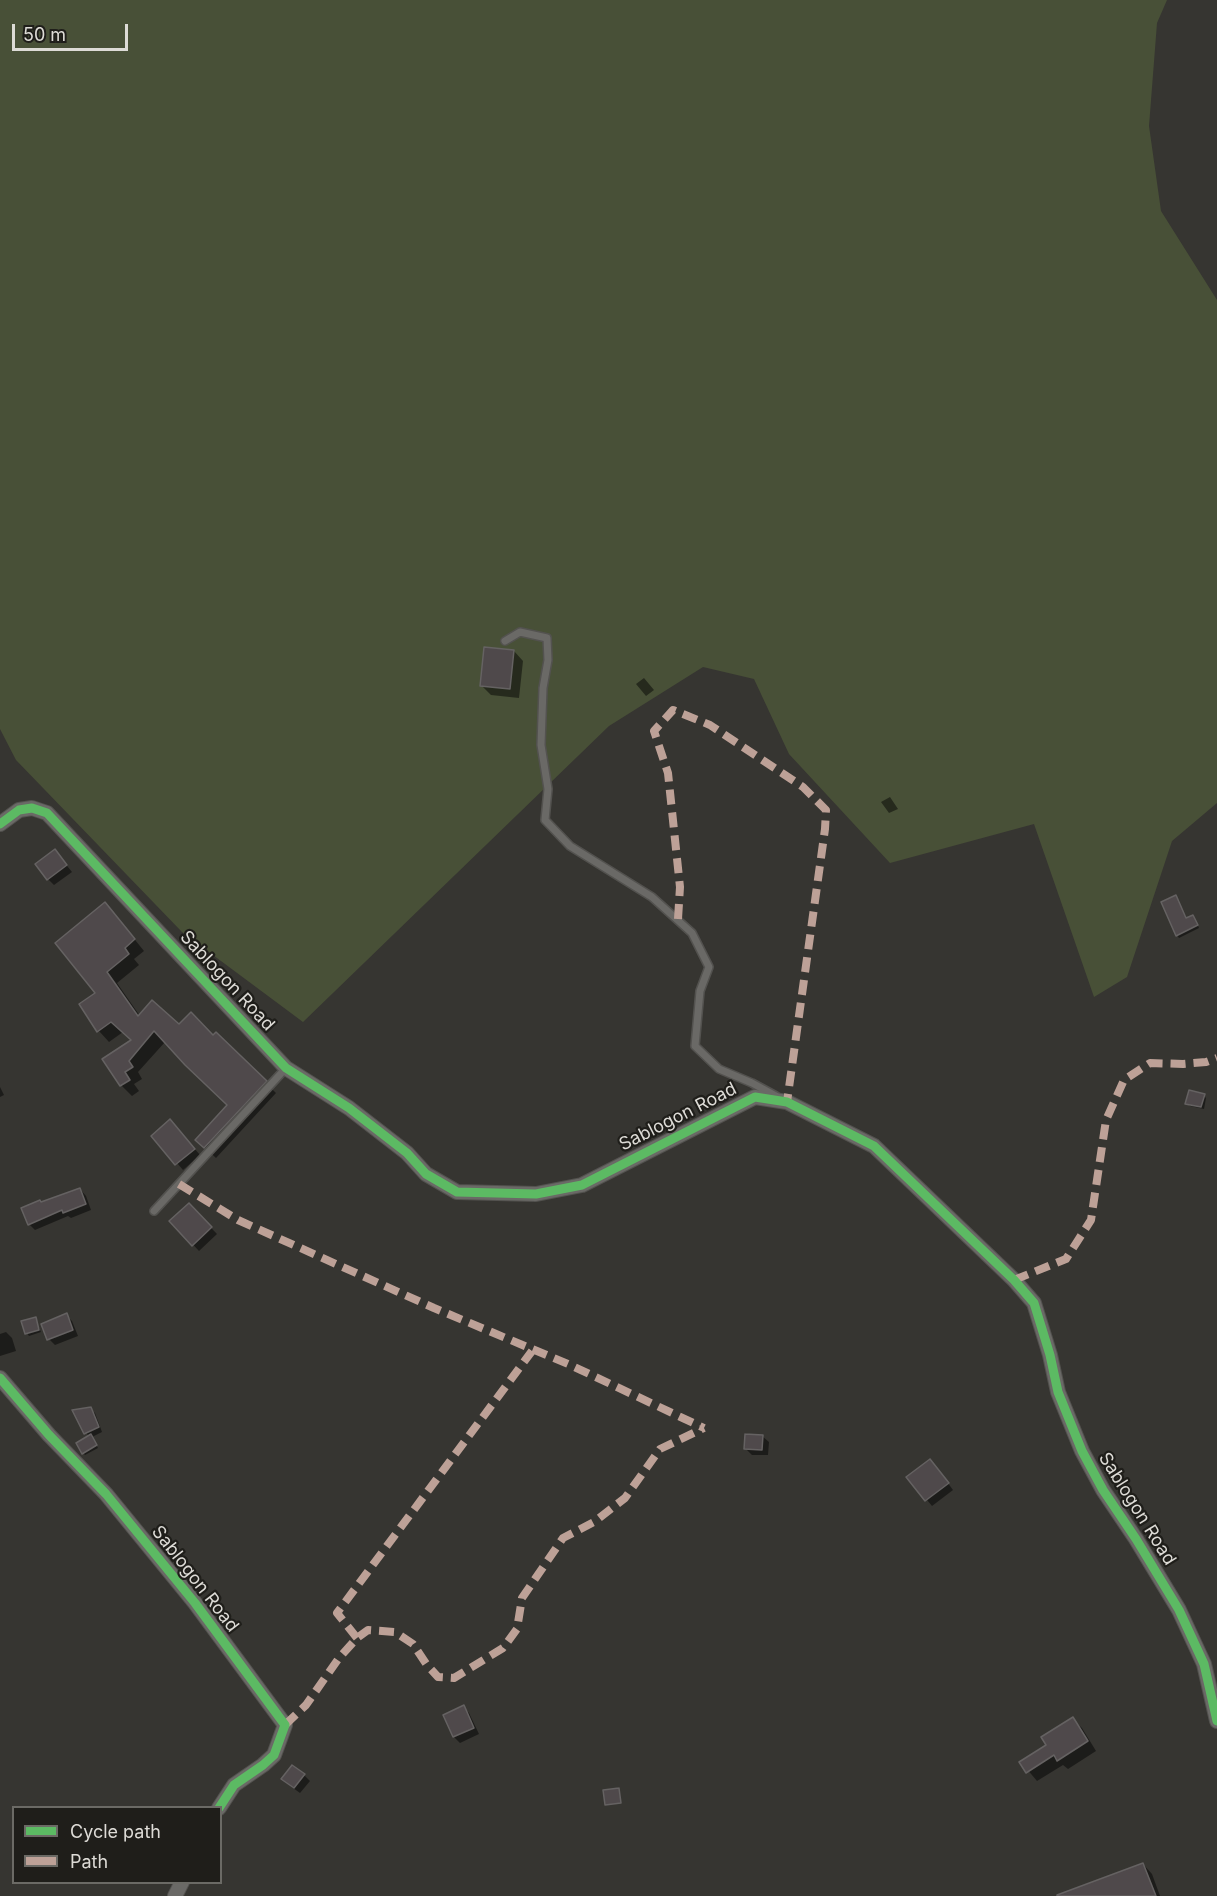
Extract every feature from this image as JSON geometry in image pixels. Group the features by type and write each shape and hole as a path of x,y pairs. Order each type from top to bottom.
{"street":[{"name":"Sablogon Road","path":"0,824 19,810 32,808 46,813 286,1068 358,1115 407,1153 426,1174 457,1192 536,1194 582,1185 755,1097 787,1102 874,1146 1014,1280 1034,1304 1050,1355 1058,1392 1082,1451 1103,1491 1136,1539 1179,1610 1204,1664 1217,1721"},
{"name":"Sablogon Road","path":"0,1378 49,1435 106,1494 195,1603 285,1725 274,1755 234,1785 220,1806"}],"lane":[{"path":"505,641 520,632 547,638 548,660 543,688 541,745 548,789 545,820 570,846 652,897 692,933 709,967 700,991 694,1047 718,1069 752,1083 787,1102"},
{"path":"153,1211 286,1068"}],"green space":[{"path":"0,0 1167,0 1157,23 1149,126 1161,211 1217,300 1217,803 1172,841 1127,977 1094,997 1034,824 890,863 789,754 754,679 703,667 609,726 303,1022 182,932 16,760 0,729"}],"building":[{"path":"484,647 514,650 510,689 480,686"},
{"path":"55,849 67,865 47,880 35,864"},
{"path":"1176,895 1186,918 1193,915 1198,925 1176,936 1161,902"},
{"path":"105,902 135,939 125,948 129,954 107,972 138,1016 152,1000 179,1024 191,1012 213,1035 216,1032 267,1081 204,1148 195,1140 227,1105 185,1065 154,1031 129,1061 133,1067 125,1072 130,1080 120,1086 102,1059 131,1040 111,1022 97,1032 79,1004 95,993 55,943"},
{"path":"1189,1090 1205,1094 1201,1107 1185,1104"},
{"path":"170,1119 195,1149 175,1165 151,1136"},
{"path":"80,1188 86,1204 63,1213 62,1210 28,1225 21,1208"},
{"path":"189,1203 212,1227 192,1246 169,1221"},
{"path":"67,1313 73,1330 47,1340 41,1324"},
{"path":"36,1317 39,1330 25,1334 21,1321"},
{"path":"91,1407 99,1427 84,1434 72,1410"},
{"path":"91,1434 97,1445 82,1454 76,1443"},
{"path":"745,1434 763,1435 762,1450 744,1449"},
{"path":"930,1459 949,1483 925,1501 906,1477"},
{"path":"464,1705 474,1728 453,1737 443,1715"},
{"path":"1073,1717 1088,1741 1057,1761 1054,1755 1026,1773 1019,1762 1046,1745 1041,1737"},
{"path":"292,1765 305,1774 294,1788 281,1779"},
{"path":"619,1788 621,1803 605,1805 603,1790"},
{"path":"1143,1863 1156,1896 1057,1896 1057,1895"}],"marked path":[{"path":"678,919 680,887 668,773 654,731 673,710 710,725 803,787 826,810 787,1102"},
{"path":"1014,1280 1066,1259 1091,1220 1106,1120 1124,1080 1150,1063 1183,1064 1206,1062 1217,1058"},
{"path":"179,1184 238,1220 434,1308 568,1364 704,1428"},
{"path":"357,1638 337,1613 532,1351"},
{"path":"285,1725 306,1705 339,1658 357,1638 368,1630 395,1632 413,1644 438,1677 454,1678 503,1648 517,1629 522,1598 563,1538 594,1522 625,1498 660,1449 704,1428"}],"cycle path":[{"path":"0,824 19,810 32,808 47,813 286,1068 349,1108 407,1153 426,1174 457,1192 536,1194 582,1185 755,1097 787,1102 874,1146 1014,1280 1034,1303 1050,1355 1058,1392 1082,1451 1103,1490 1179,1610 1204,1664 1217,1721"},
{"path":"0,1378 49,1435 106,1494 195,1603 285,1725 274,1755 234,1785 220,1806"}]}
